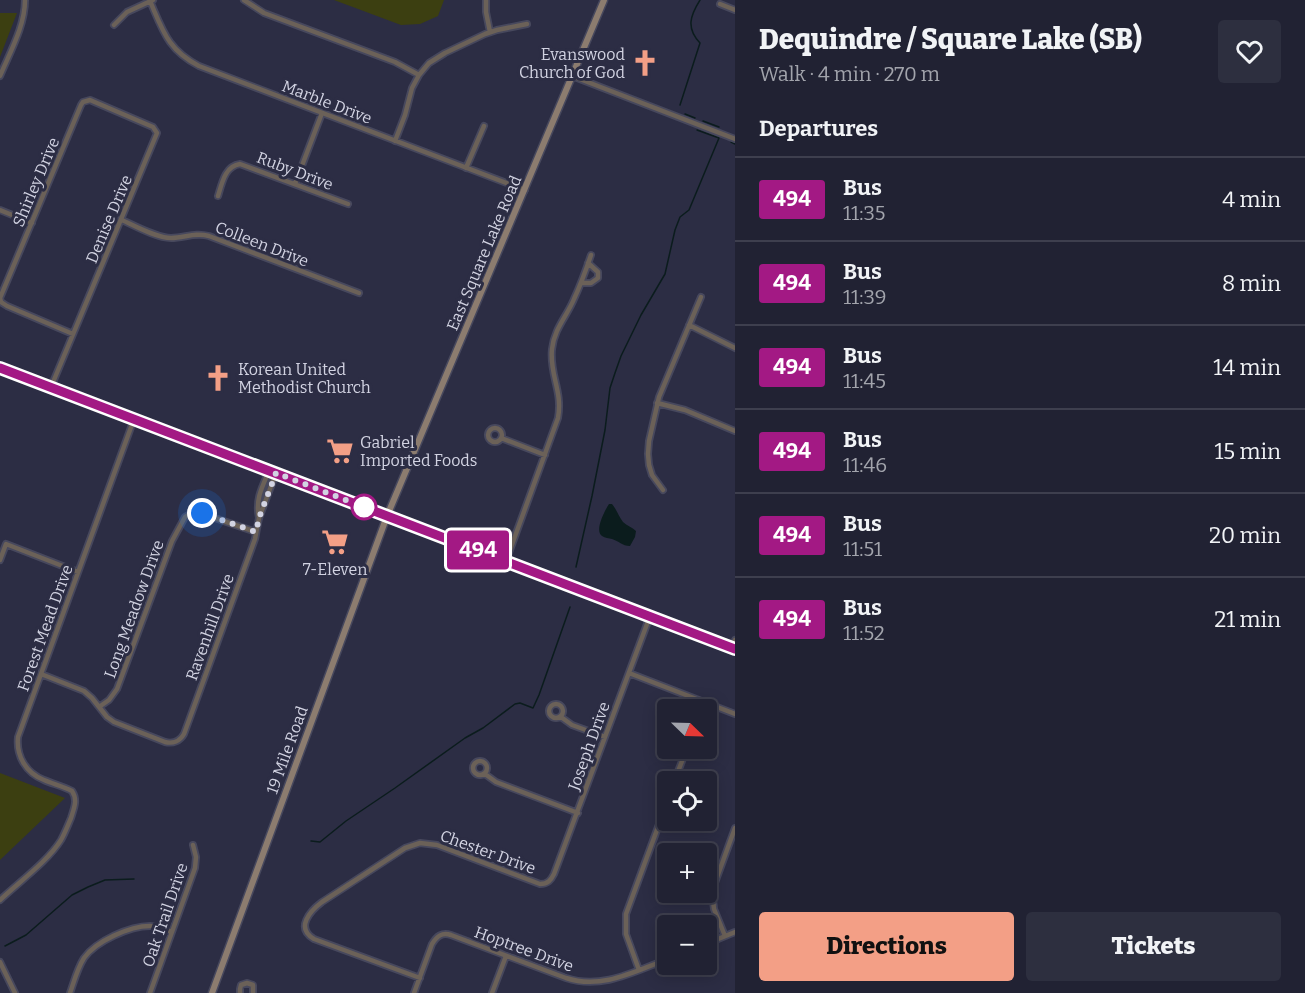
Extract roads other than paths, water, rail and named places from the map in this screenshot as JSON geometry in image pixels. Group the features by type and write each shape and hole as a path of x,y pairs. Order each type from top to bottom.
{"main road":[{"name":"East Square Lake Road","path":"387,516 604,0"},
{"path":"0,368 733,648"},
{"name":"19 Mile Road","path":"212,993 387,516"}],"street":[{"path":"0,75 21,26 25,0"},
{"path":"244,0 264,13 394,62 419,75"},
{"path":"486,0 490,32"},
{"path":"114,25 127,12 151,1"},
{"name":"Marble Drive","path":"151,1 165,34 175,49 182,56 206,69 525,190"},
{"path":"720,4 735,10"},
{"path":"395,141 411,91 419,75 429,63 490,32 527,24"},
{"path":"572,76 735,139"},
{"name":"Denise Drive","path":"51,387 156,139 157,130 153,126 93,101 86,101"},
{"name":"Shirley Drive","path":"73,334 7,306 1,302 1,295 81,105 86,101"},
{"path":"295,184 322,113"},
{"path":"466,168 484,126"},
{"name":"Ruby Drive","path":"218,196 228,170 236,164 245,165 348,204"},
{"path":"0,210 32,223"},
{"name":"Colleen Drive","path":"122,220 166,237 196,234 209,236 359,293"},
{"path":"506,561 560,409 552,365 553,341 558,326 581,283 591,255"},
{"path":"581,283 591,283 598,278 597,272 588,263"},
{"path":"663,490 652,475 648,458 649,441 661,390 701,297"},
{"path":"689,325 735,348"},
{"path":"657,403 685,410 735,431"},
{"name":"Forest Mead Drive","path":"0,900 57,846 65,832 75,803 72,791 43,780 25,766 19,755 17,744 20,730 134,419"},
{"path":"501,438 545,454"},
{"name":"Ravenhill Drive","path":"99,707 107,717 118,724 165,742 176,742 184,734 256,532 259,518 258,501 272,472"},
{"name":"Long Meadow Drive","path":"99,707 109,700 117,689 172,541 185,517 192,513 202,513 256,532"},
{"path":"0,560 6,544 78,572"},
{"name":"Joseph Drive","path":"547,883 554,874 578,813 650,616"},
{"path":"733,648 735,639"},
{"path":"41,674 84,691 99,707"},
{"path":"628,674 703,705 735,714"},
{"path":"561,717 572,725 605,737"},
{"path":"485,774 496,782 578,813"},
{"path":"725,936 714,909 712,891 735,828"},
{"path":"639,970 626,934 626,914 657,830"},
{"name":"Chester Drive","path":"420,978 310,937 305,929 306,920 317,907 405,848 420,843 437,845 537,883 547,883"},
{"name":"Oak Trail Drive","path":"150,993 195,868 196,857 193,845"},
{"path":"70,993 85,958 99,944 141,927 154,926 172,932"},
{"path":"717,939 735,932"},
{"name":"Hoptree Drive","path":"420,978 432,944 441,935 451,935 580,982 611,980 657,963"},
{"path":"492,993 506,956"},
{"path":"0,962 15,993"},
{"path":"414,993 420,978"},
{"path":"240,993 241,985 247,983 253,986 253,993"}],"waterway":[{"path":"680,105 700,43 691,27 692,17 700,0"},
{"path":"685,114 695,118"},
{"path":"703,121 719,127"},
{"path":"576,567 605,430 610,388 621,356 665,274 680,217 689,210 719,138 697,130"},
{"path":"731,142 735,144"},
{"path":"311,841 320,842 346,821 515,704 520,703 533,708 570,607"},
{"path":"5,946 26,935 72,895 105,880 134,879"}],"place":[{"name":"Evanswood Church of God","path":"645,63"},
{"name":"Korean United Methodist Church","path":"218,378"},
{"name":"Gabriel Imported Foods","path":"340,451"},
{"name":"7-Eleven","path":"335,542"}]}
